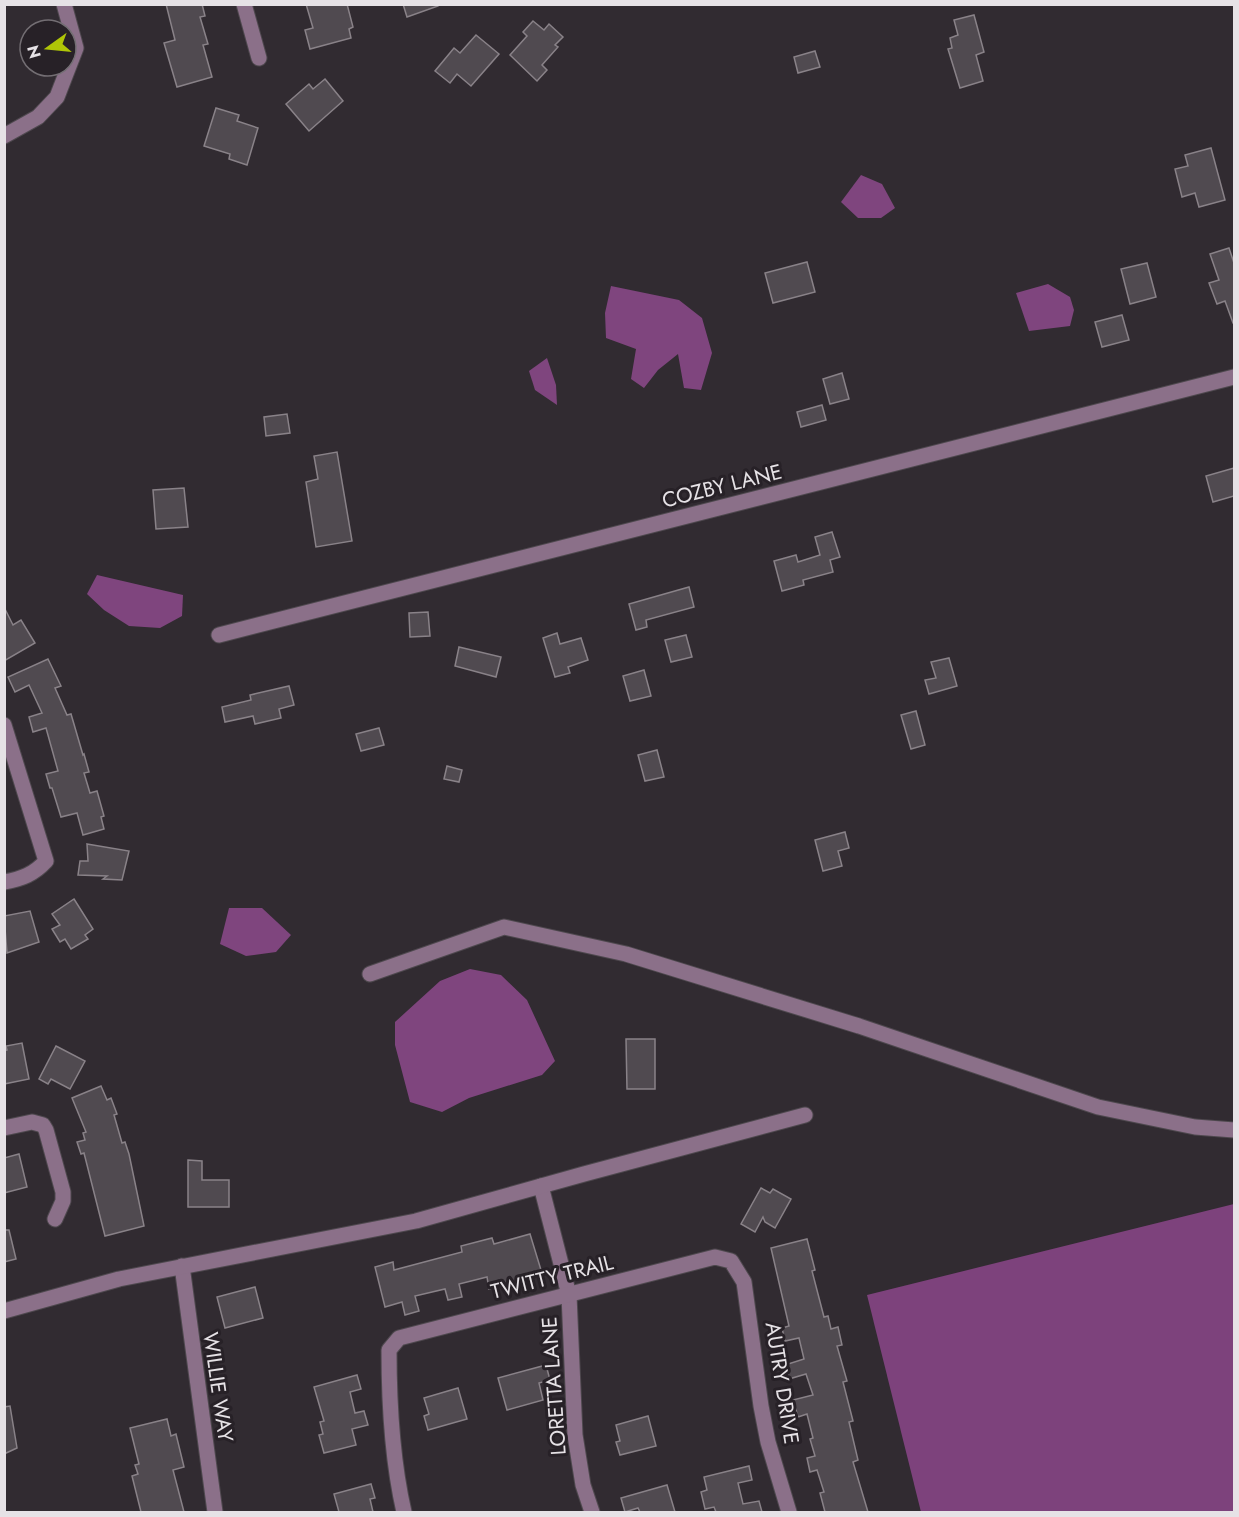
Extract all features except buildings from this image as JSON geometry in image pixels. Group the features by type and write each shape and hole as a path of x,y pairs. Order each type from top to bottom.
{"street":[{"path":"4,136 38,117 57,97 76,48 64,4"},
{"path":"244,4 259,58"},
{"name":"COZBY LANE","path":"219,635 1234,377"},
{"path":"4,725 46,861 37,872 18,880 4,882"},
{"path":"370,974 504,927 665,965 860,1026 1098,1107 1195,1127 1234,1130"},
{"path":"4,1311 119,1280 182,1266 416,1221 805,1115"},
{"path":"4,1128 32,1122 43,1125 46,1130 63,1192 63,1202 55,1219"},
{"name":"LORETTA LANE","path":"541,1186 569,1295 575,1435 583,1485 592,1512"},
{"name":"TWITTY TRAIL","path":"404,1512 398,1486 392,1424 389,1350 399,1338 715,1257 731,1261"},
{"name":"AUTRY DRIVE","path":"731,1261 744,1282 768,1442 789,1512"},
{"name":"WILLIE WAY","path":"182,1266 215,1512"}],"shaded area":[{"path":"861,175 882,184 895,208 881,218 858,218 841,202"},
{"path":"1048,284 1070,297 1074,310 1070,326 1029,331 1016,293"},
{"path":"611,286 679,300 702,318 712,353 701,390 684,388 678,354 658,370 644,388 631,379 636,349 606,338 605,313"},
{"path":"547,358 556,385 557,405 535,390 529,371"},
{"path":"97,575 183,595 182,616 160,628 129,626 104,610 87,594"},
{"path":"229,908 262,908 291,935 276,952 246,956 220,944"},
{"path":"470,969 501,975 527,1000 555,1061 542,1075 469,1098 442,1112 410,1102 395,1045 395,1022 440,981"},
{"path":"1234,1204 1234,1512 921,1512 867,1295"}]}
